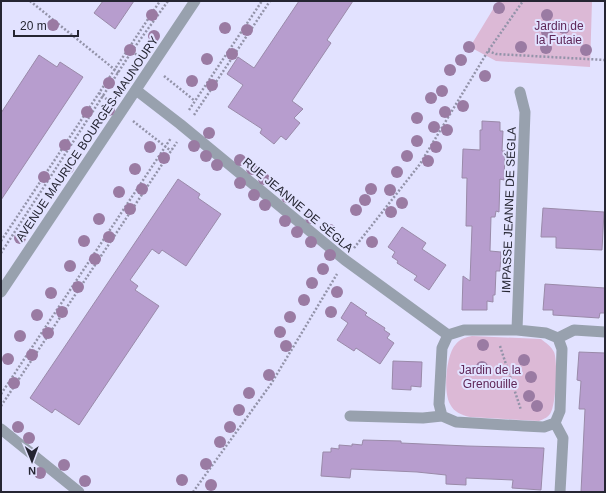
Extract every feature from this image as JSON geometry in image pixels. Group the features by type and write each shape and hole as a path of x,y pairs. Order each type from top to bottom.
{"street":[{"name":"AVENUE MAURICE BOURGÈS-MAUNOURY","path":"1,292 195,1"},
{"name":"RUE JEANNE DE SÉGLA","path":"136,90 180,124 345,260 448,335"},
{"name":"IMPASSE JEANNE DE SÉGLA","path":"517,330 525,112 520,92"},
{"path":"350,416 423,418 442,416 456,422 544,427 555,423 560,411 562,349 558,338 546,333 517,330 464,330 448,335 442,348 439,404 442,416"},
{"path":"558,338 574,330 605,332"},
{"path":"555,423 563,438 560,492"},
{"path":"1,429 79,492"}],"path":[{"path":"30,1 119,73"},
{"path":"1,241 160,1"},
{"path":"1,253 132,51 168,1"},
{"path":"188,111 262,1"},
{"path":"191,121 270,1"},
{"path":"523,1 488,51 496,54 605,60"},
{"path":"129,48 140,57"},
{"path":"162,75 195,101"},
{"path":"99,93 109,101"},
{"path":"131,119 171,151"},
{"path":"6,398 1,394 172,135"},
{"path":"1,406 178,140"},
{"path":"497,330 496,337 524,420 524,426"}],"green space":[{"name":"Jardin de la Futaie","path":"498,1 592,1 590,67 496,61 470,47"},
{"name":"Jardin de la Grenouille","path":"472,336 541,339 550,346 555,357 556,382 553,407 548,417 539,421 470,417 461,414 454,409 450,404 447,391 446,382 448,364 453,349 458,342 463,338"}],"building":[{"path":"103,1 134,1 115,29 94,13"},
{"path":"299,1 353,1 327,40 331,43 292,101 303,109 294,118 300,123 286,140 281,136 274,144 260,133 262,129 228,107 243,85 227,74 238,57 254,68"},
{"path":"39,55 57,67 60,62 83,77 1,200 1,113"},
{"path":"482,121 500,122 500,131 503,131 502,151 505,151 504,180 500,179 499,212 496,211 495,217 491,217 490,251 501,252 500,271 496,271 495,295 493,295 493,302 487,301 487,310 462,310 463,276 470,281 472,226 466,226 467,178 462,178 463,149 480,150 480,130 482,130"},
{"path":"178,179 200,194 198,198 221,214 186,266 162,250 159,254 152,249 130,280 138,286 135,290 159,306 79,425 55,409 52,413 30,398"},
{"path":"543,208 604,212 602,250 556,248 556,237 541,237"},
{"path":"402,227 426,243 422,249 446,265 429,290 414,280 417,276 397,263 398,261 392,257 395,252 388,247"},
{"path":"545,284 605,288 605,313 600,313 599,318 553,315 553,310 543,310"},
{"path":"351,302 367,313 365,315 385,328 384,330 390,334 387,338 394,343 380,364 356,348 354,351 337,340 348,323 341,318"},
{"path":"579,352 605,353 605,492 581,492 585,409 579,409 581,381 577,380"},
{"path":"393,361 422,362 421,387 411,386 411,390 392,389"},
{"path":"363,440 467,446 544,448 541,490 512,488 513,480 466,478 466,485 446,484 446,475 417,472 351,469 350,478 321,476 323,452 331,452 331,448 339,449 339,445 362,445"}]}
